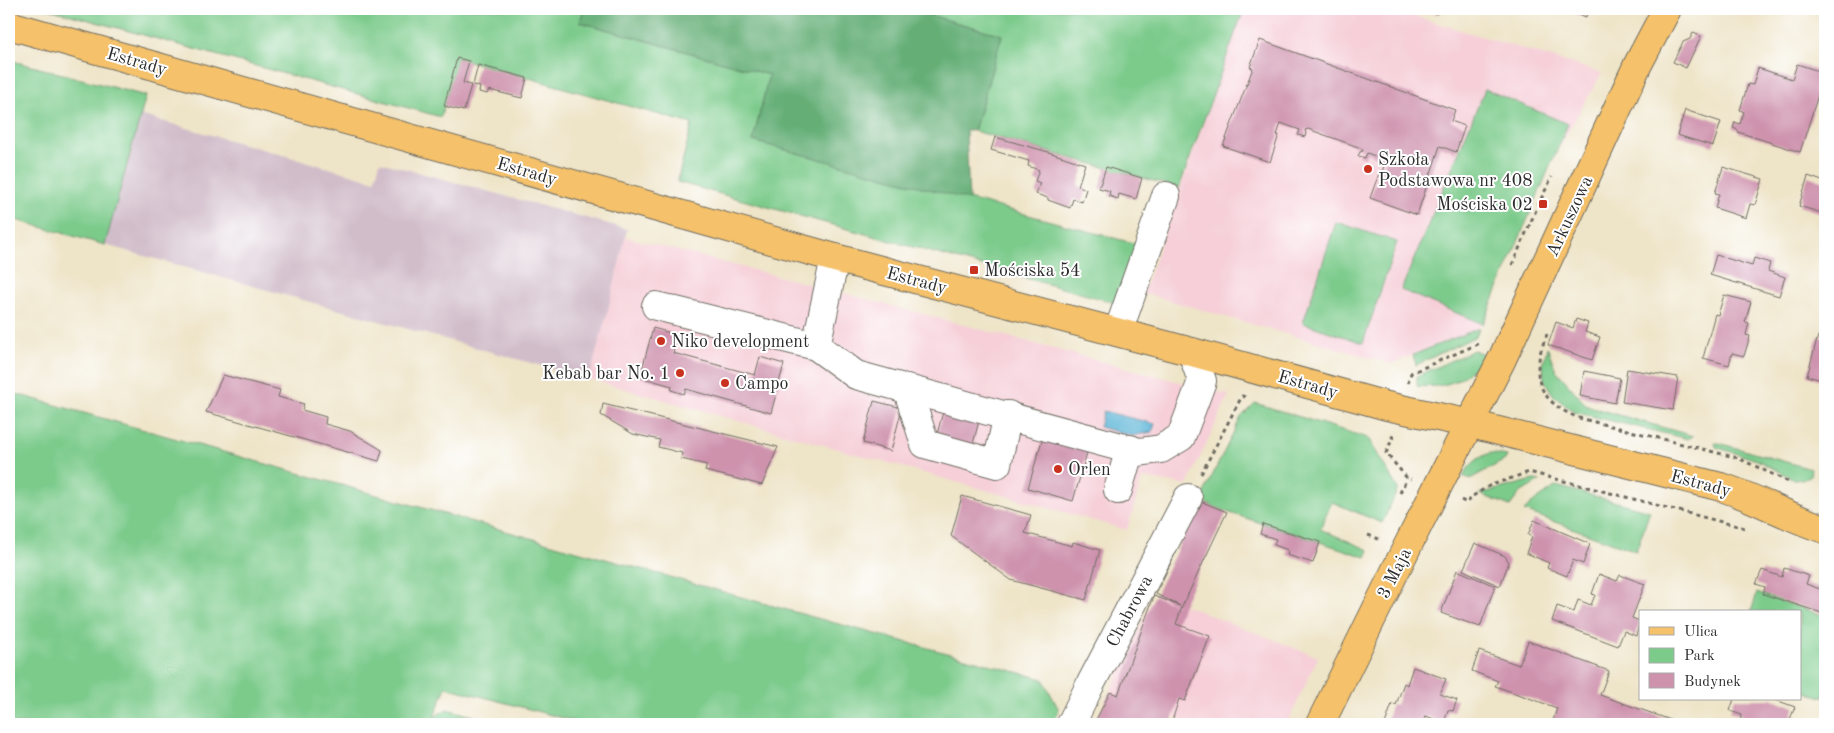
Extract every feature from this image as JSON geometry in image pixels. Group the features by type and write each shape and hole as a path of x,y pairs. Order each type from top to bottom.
{"main road":[{"name":"Arkuszowa","path":"1471,424 1509,346 1638,64 1667,9"},
{"name":"Estrady","path":"9,25 836,258 1118,332 1387,406 1471,424 1721,487 1796,520 1825,529"},
{"name":"3 Maja","path":"1320,724 1404,553 1471,424"}],"street":[{"path":"1118,332 1166,196"},
{"path":"816,346 836,258"},
{"path":"656,306 816,346 856,374 1139,452 1161,448 1181,437 1202,381 1192,352"},
{"path":"907,388 925,444 997,464 1008,415"},
{"path":"1118,490 1130,449"},
{"name":"Chabrowa","path":"1071,724 1188,498"}],"path":[{"path":"1408,383 1411,373 1478,344 1480,339"},
{"path":"1538,360 1542,390 1549,401 1563,412 1579,418 1738,458 1792,483"},
{"path":"1188,498 1242,396 1252,398"},
{"path":"1384,434 1393,437 1386,453 1407,478"},
{"path":"1459,499 1467,503 1473,496 1490,486 1529,472 1752,530"},
{"path":"1368,535 1379,539"}],"shaded area":[{"name":"Szkoła Podstawowa nr 408","path":"1244,9 1391,9 1602,73 1558,149 1479,328 1391,364 1143,293"},
{"path":"140,115 375,181 380,162 627,229 589,379 105,245"},
{"path":"625,237 1229,395 1187,485 1142,478 1127,530 589,379"},
{"path":"1156,594 1183,607 1184,605 1318,657 1287,724 1193,724 1110,692"}],"green space":[{"path":"49,9 584,9 580,22 769,75 753,141 1140,245 1116,303 677,182 692,124 458,58 441,117"},
{"path":"584,9 907,9 1002,35 974,131 966,130 969,200 753,141 769,75 580,22"},
{"path":"907,9 1244,9 1179,188 974,131 1002,35"},
{"path":"9,60 146,96 105,245 9,218"},
{"path":"1485,89 1568,124 1483,324 1401,290"},
{"path":"1336,222 1397,242 1363,343 1303,323"},
{"path":"1479,328 1476,336 1416,365 1413,355"},
{"path":"1547,347 1556,370 1587,406 1693,436 1688,439 1574,412 1554,396 1544,380 1543,365"},
{"path":"1474,350 1485,355 1464,376 1448,384 1428,387 1417,386 1417,376"},
{"path":"9,392 809,616 1043,679 1059,710 1053,724 585,724 446,687 434,717 447,709 503,724 9,724"},
{"path":"1255,403 1368,438 1398,489 1382,523 1332,502 1320,529 1369,550 1366,557 1227,512 1200,501 1241,417"},
{"path":"1715,442 1811,469 1810,475 1803,480 1794,479 1757,460 1716,447"},
{"path":"1490,453 1507,456 1505,460 1470,479 1463,476 1474,462"},
{"path":"1534,480 1540,481 1520,493 1510,506 1479,494"},
{"path":"1556,486 1650,511 1636,551 1524,511"},
{"path":"1757,593 1825,616 1825,698 1802,691 1802,610 1752,610"}],"water":[{"path":"1103,411 1155,424 1152,432 1132,436 1099,427"}],"building":[{"path":"1422,9 1438,9 1437,14"},
{"path":"1561,9 1588,9 1586,17"},
{"path":"1693,33 1701,36 1686,68 1673,62 1683,42 1690,39"},
{"path":"1260,40 1455,110 1451,121 1465,126 1456,152 1440,146 1417,215 1370,198 1386,160 1367,153 1365,158 1358,156 1363,151 1361,148 1308,129 1305,130 1305,137 1298,135 1300,130 1281,123 1270,162 1223,146 1253,68 1250,67"},
{"path":"457,58 469,61 463,83 471,85 464,111 444,106"},
{"path":"1797,64 1825,73 1800,152 1738,132 1738,130 1733,128 1735,122 1740,124 1744,112 1740,110 1748,84 1753,85 1758,68 1792,79"},
{"path":"478,65 527,78 522,98 489,90 487,94 479,92 480,87 473,85"},
{"path":"1685,110 1721,122 1713,146 1677,135"},
{"path":"995,137 1085,164 1078,186 1086,189 1082,202 1073,199 1070,208 1036,194 1040,183 1035,181 1039,170 1028,166 1029,161 991,150"},
{"path":"1106,167 1142,178 1136,199 1119,194 1118,199 1109,196 1110,191 1099,188"},
{"path":"1723,167 1763,179 1755,205 1750,204 1746,218 1715,208 1719,194 1715,193"},
{"path":"1808,176 1825,182 1825,214 1799,206"},
{"path":"1716,255 1752,266 1754,258 1770,263 1768,271 1785,277 1779,296 1710,275"},
{"path":"1724,295 1751,302 1745,322 1749,323 1746,335 1750,336 1744,356 1732,353 1729,365 1703,358 1715,314 1718,315"},
{"path":"1576,319 1588,323 1585,332 1600,337 1592,360 1548,345 1556,322 1573,328"},
{"path":"653,328 678,335 673,353 755,375 760,357 784,364 771,413 686,389 684,394 671,390 672,386 640,377"},
{"path":"1818,336 1825,338 1825,381 1807,376"},
{"path":"1627,369 1678,377 1673,410 1622,402"},
{"path":"1584,371 1620,378 1615,403 1580,396"},
{"path":"223,375 280,390 278,397 304,404 302,410 326,417 325,424 350,431 382,450 379,461 206,412"},
{"path":"874,401 902,408 891,451 863,443"},
{"path":"603,404 778,447 762,485 705,471 707,465 681,459 682,453 658,447 660,440 633,434 601,415"},
{"path":"944,408 980,417 967,467 931,457"},
{"name":"Orlen","path":"1043,437 1088,449 1073,501 1028,488"},
{"path":"962,496 1031,515 1025,533 1072,546 1073,542 1100,550 1086,600 1011,580 951,536"},
{"path":"1200,501 1227,512 1182,607 1176,624 1210,636 1185,701 1179,699 1171,724 1094,724 1110,692 1118,695 1154,596 1180,606 1156,594"},
{"path":"1534,520 1590,544 1583,564 1573,560 1567,576 1547,568 1549,563 1526,553 1532,537 1528,535"},
{"path":"1263,524 1320,542 1313,563 1287,555 1288,550 1274,545 1276,539 1260,534"},
{"path":"1475,543 1505,556 1509,562 1500,586 1463,570"},
{"path":"1784,568 1809,576 1806,584 1820,589 1822,585 1825,586 1825,614 1763,594 1765,587 1756,584 1762,570 1782,577"},
{"path":"1457,570 1495,586 1480,627 1441,613"},
{"path":"1599,574 1617,581 1620,575 1645,584 1632,618 1639,621 1636,636 1624,631 1618,646 1552,621 1557,606 1574,612 1578,600 1591,605 1595,595 1592,594"},
{"path":"1528,641 1609,671 1600,695 1682,724 1552,724 1557,708 1495,686 1498,681 1472,671 1479,651 1519,665"},
{"path":"1413,667 1446,679 1440,694 1457,700 1453,711 1448,710 1444,723 1426,716 1423,724 1385,724 1392,704 1396,705 1404,683 1407,685"},
{"path":"1734,700 1776,700 1795,707 1788,724 1739,724 1742,715 1730,711"}],"place":[{"name":"Szkoła Podstawowa nr 408","path":"1368,169"},
{"name":"Mościska 02","path":"1543,204"},
{"name":"Mościska 54","path":"974,270"},
{"name":"Niko development","path":"661,341"},
{"name":"Kebab bar No. 1","path":"680,373"},
{"name":"Campo","path":"725,383"},
{"name":"Orlen","path":"1058,469"}]}
